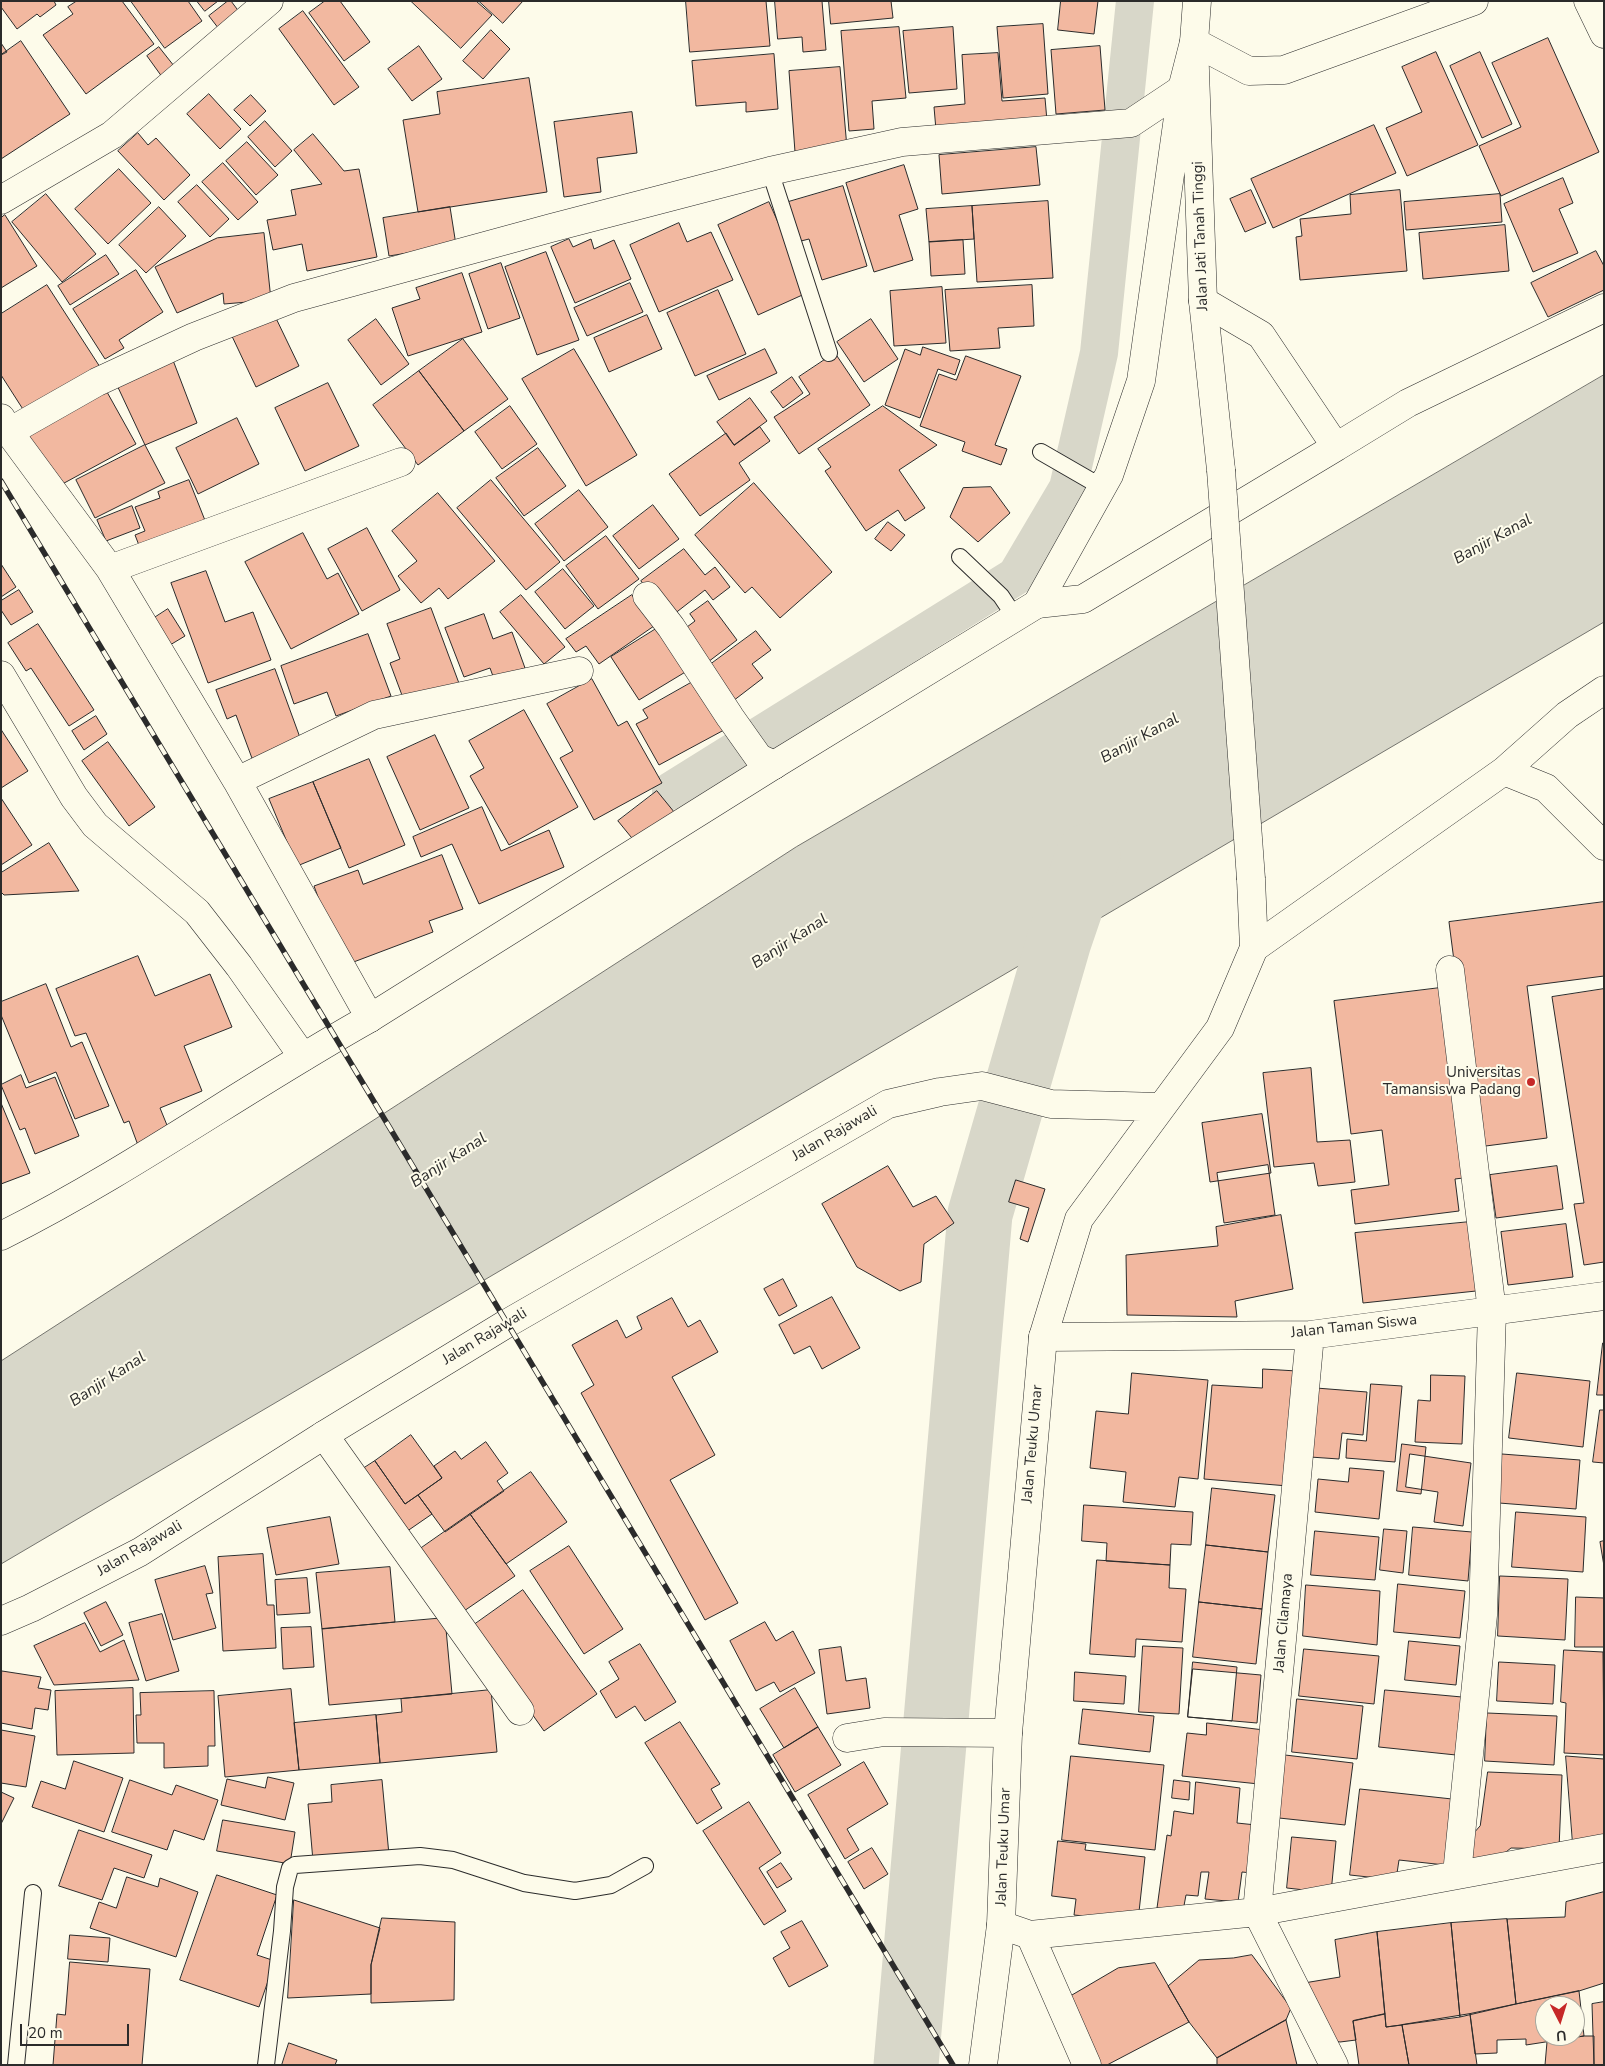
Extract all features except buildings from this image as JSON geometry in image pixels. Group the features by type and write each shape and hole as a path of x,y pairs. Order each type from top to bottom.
{"street":[{"path":"1,200 112,135 269,1"},
{"name":"Jalan Jati Tanah Tinggi","path":"1197,1 1194,42 1203,301 1221,470 1251,879"},
{"path":"1,1236 59,1207 370,1018 767,761 1018,606 1101,478 1141,381 1182,89 1194,42 1249,70 1284,70 1474,1"},
{"path":"1588,1 1604,34"},
{"path":"370,1018 237,781 110,569 5,425 194,337 294,298 770,171 902,142 1131,123 1182,89"},
{"path":"1203,301 1261,335 1336,446"},
{"path":"1018,606 1083,599 1408,404 1604,308"},
{"path":"110,569 401,462"},
{"path":"647,596 730,717 767,761"},
{"path":"237,781 374,714 579,671"},
{"path":"1,675 74,797 95,825 197,912 239,966 303,1057"},
{"path":"1254,948 1504,771 1567,716 1604,690"},
{"path":"1504,771 1546,788 1604,846"},
{"name":"Jalan Teuku Umar","path":"983,2065 1001,1924 1008,1733 1043,1336 1079,1219 1220,1028 1254,948 1251,879"},
{"path":"1450,970 1492,1311 1483,1615 1457,1874"},
{"name":"Jalan Rajawali","path":"1,1621 31,1608 140,1552 324,1435 506,1324 888,1104 940,1092 982,1086 1051,1104 1160,1107"},
{"name":"Jalan Taman Siswa","path":"1043,1336 1310,1335 1604,1296"},
{"name":"Jalan Cilamaya","path":"1257,1912 1310,1335"},
{"path":"324,1435 520,1711"},
{"path":"847,1738 884,1732 1008,1733"},
{"path":"1001,1924 1030,1935 1257,1912 1604,1848"},
{"path":"1257,1912 1334,2065"},
{"path":"1030,1935 1087,2065"}],"lane":[{"path":"770,171 829,353"},
{"path":"1041,452 1056,461 1101,478"},
{"path":"964,561 1018,606"},
{"path":"266,2065 282,1931 285,1888 290,1868 295,1866 420,1856 454,1860 524,1883 575,1891 610,1885 644,1866"},
{"path":"16,2065 33,1893"}],"water":[{"name":"Banjir Kanal","path":"1604,375 1604,622 1,1564 1,1361 796,847"}],"waterway":[{"path":"671,791 1016,576 1068,488 1099,353 1135,1"},
{"path":"906,2065 980,1214 1059,941 1088,856"}],"railway":[{"path":"1,481 953,2065"}],"place":[{"name":"Universitas Tamansiswa Padang","path":"1531,1082"}]}
